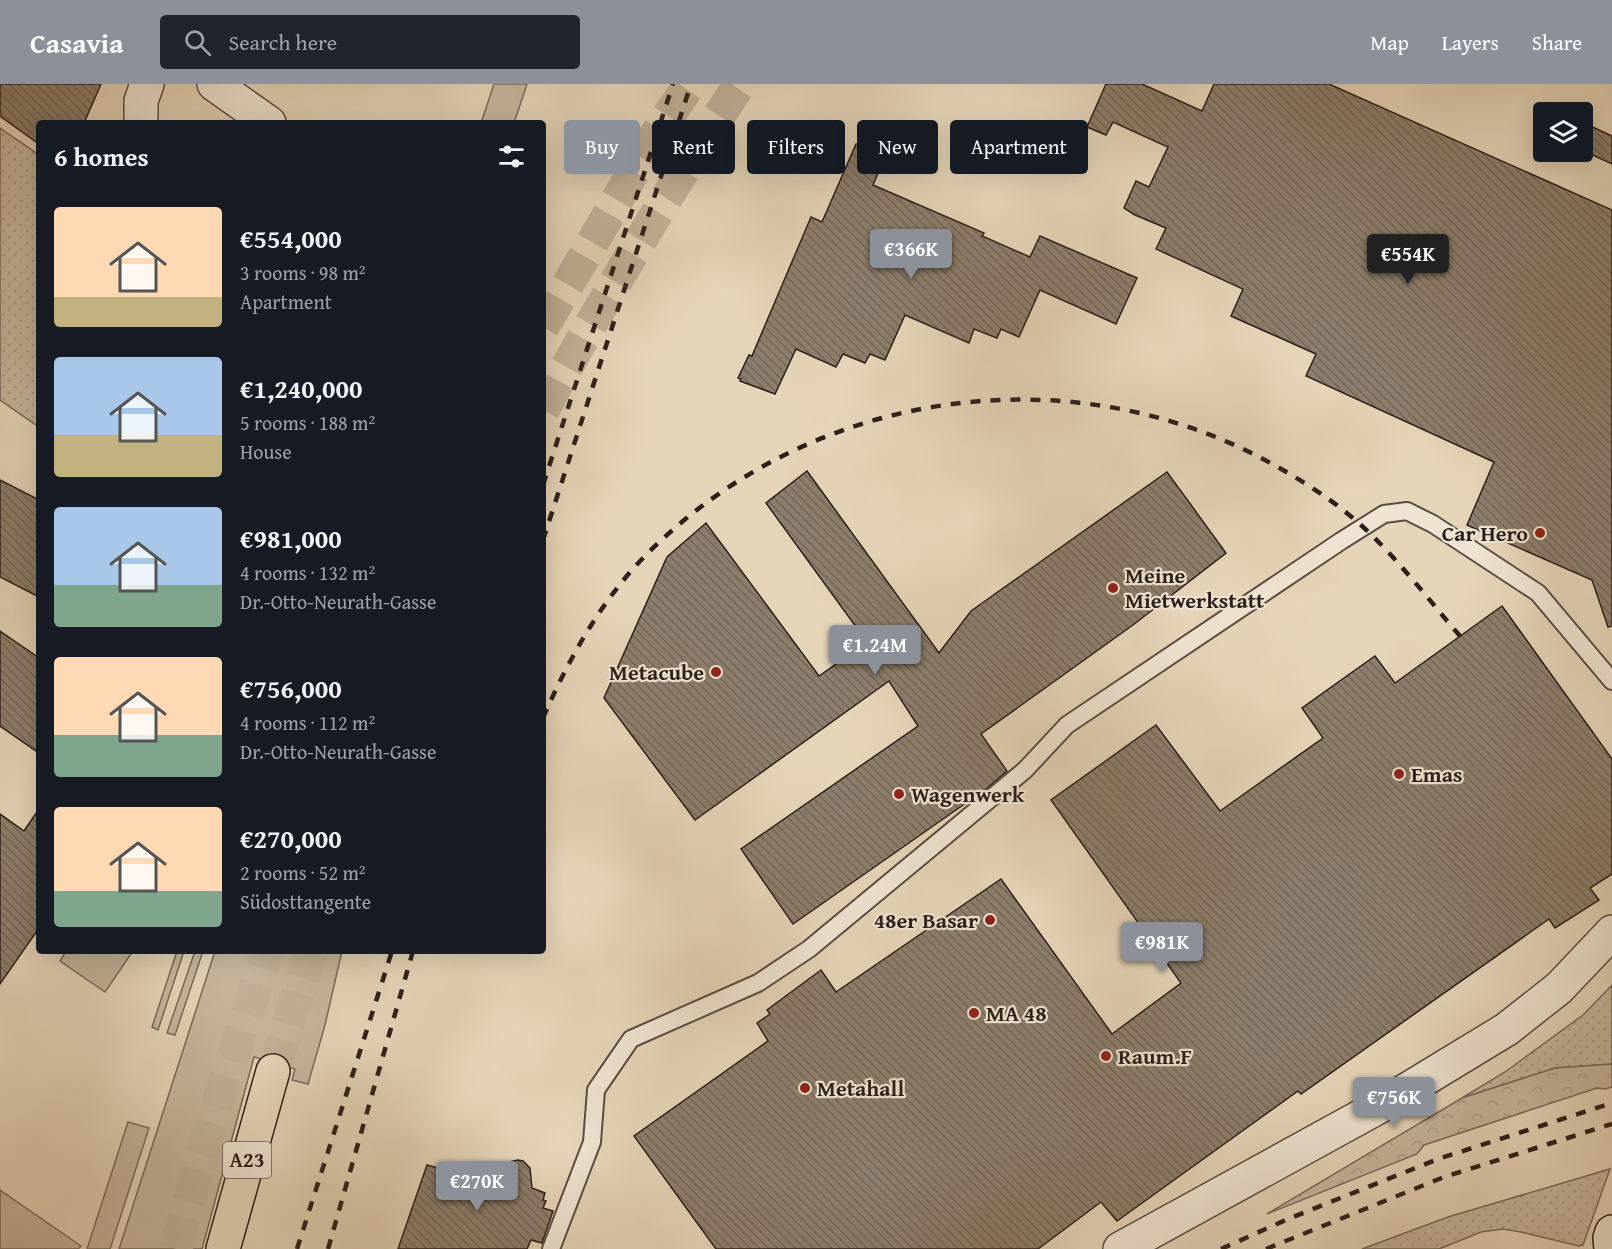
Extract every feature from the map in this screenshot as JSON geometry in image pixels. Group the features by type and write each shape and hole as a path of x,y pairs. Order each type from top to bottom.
{"highway":[{"name":"A23","path":"223,1249 273,1071"}],"street":[{"path":"141,117 141,101 147,84"},
{"path":"214,84 265,120"},
{"path":"1120,1249 1382,1105 1508,1029 1559,988 1612,932"},
{"path":"1611,1249 1612,1232"}],"lane":[{"path":"551,1249 592,1142 596,1090 631,1039 758,983 809,948 1025,770 1067,724 1384,514 1407,511 1433,524 1538,593 1612,681"}],"green space":[{"path":"494,84 527,84 515,120 482,120"},
{"path":"0,128 36,153 36,425 0,400"},
{"path":"64,954 131,954 105,992 60,961"},
{"path":"176,954 183,954 158,1030 152,1027"},
{"path":"194,954 202,954 175,1035 167,1033"},
{"path":"214,954 341,954 325,1025 308,1084 292,1080 295,1069 254,1057 202,1249 119,1249"},
{"path":"1612,985 1612,1064 1555,1068 1462,1098 1505,1072 1583,1015"},
{"path":"1612,1064 1612,1087 1597,1088 1424,1145 1417,1154 1267,1214 1462,1098 1555,1068"},
{"path":"128,1122 149,1128 110,1249 87,1249"},
{"path":"1610,1169 1583,1245 1503,1229 1481,1232 1439,1249 1362,1249 1448,1217"},
{"path":"0,1190 81,1246 78,1249 0,1249"}],"building":[{"path":"0,84 101,84 85,120 36,120 36,142 0,116"},
{"path":"1106,84 1142,84 1202,111 1214,84 1329,84 1612,210 1612,626 1608,627 1592,580 1467,525 1494,462 1306,376 1316,354 1231,316 1243,289 1156,249 1166,228 1124,208 1136,181 1149,187 1168,147 1113,122 1106,135 1088,127"},
{"path":"1593,127 1612,136 1612,164 1593,155"},
{"path":"856,144 857,174 878,174 873,185 984,233 982,236 1030,257 1040,236 1137,278 1116,324 1040,290 1019,337 1001,329 997,338 974,329 969,343 905,315 885,360 870,354 865,363 843,354 836,367 796,349 775,394 740,381 741,379 738,378 749,355 752,356 811,217 822,222 843,174 845,174"},
{"path":"807,471 939,653 971,611 1167,472 1226,553 1133,625 981,734 1007,771 986,789 793,924 741,849 918,726 889,681 695,820 604,698 667,557 706,523 819,676 867,642 766,503"},
{"path":"0,480 36,498 36,595 0,577"},
{"path":"1502,606 1612,759 1612,874 1590,888 1599,900 1555,928 1549,919 1301,1094 1298,1091 1117,1221 1101,1202 1038,1249 716,1249 634,1136 768,1041 757,1023 770,1014 767,1010 821,970 836,992 1001,879 1112,1034 1181,983 1051,800 1156,725 1220,811 1323,738 1302,708 1375,656 1395,683"},
{"path":"0,631 36,656 36,751 0,726"},
{"path":"36,813 36,932 0,984 0,814 24,831"},
{"path":"523,1161 530,1168 532,1188 545,1193 543,1200 546,1201 543,1208 553,1211 542,1243 531,1240 527,1249 398,1249 427,1165 495,1184 505,1166 509,1162"}],"tunnel":[{"path":"546,322 652,140 690,84"},
{"path":"546,405 638,245 740,84"},
{"path":"176,1249 199,1162 266,954"},
{"path":"273,1071 310,954"}],"railway":[{"path":"546,476 673,84"},
{"path":"546,531 691,84"},
{"path":"546,712 576,651 617,588 650,551 718,494 793,451 874,420 958,403 1044,400 1130,411 1213,436 1293,476 1346,512 1388,552 1460,636"},
{"path":"297,1249 391,954"},
{"path":"328,1249 412,954"},
{"path":"1221,1249 1288,1219 1438,1159 1612,1103"},
{"path":"1266,1249 1444,1177 1612,1124"}],"place":[{"name":"Car Hero","path":"1540,533"},
{"name":"Meine Mietwerkstatt","path":"1113,588"},
{"name":"Metacube","path":"716,672"},
{"name":"Emas","path":"1399,774"},
{"name":"Wagenwerk","path":"899,794"},
{"name":"48er Basar","path":"990,920"},
{"name":"MA 48","path":"974,1013"},
{"name":"Raum.F","path":"1106,1056"},
{"name":"Metahall","path":"805,1088"}]}
